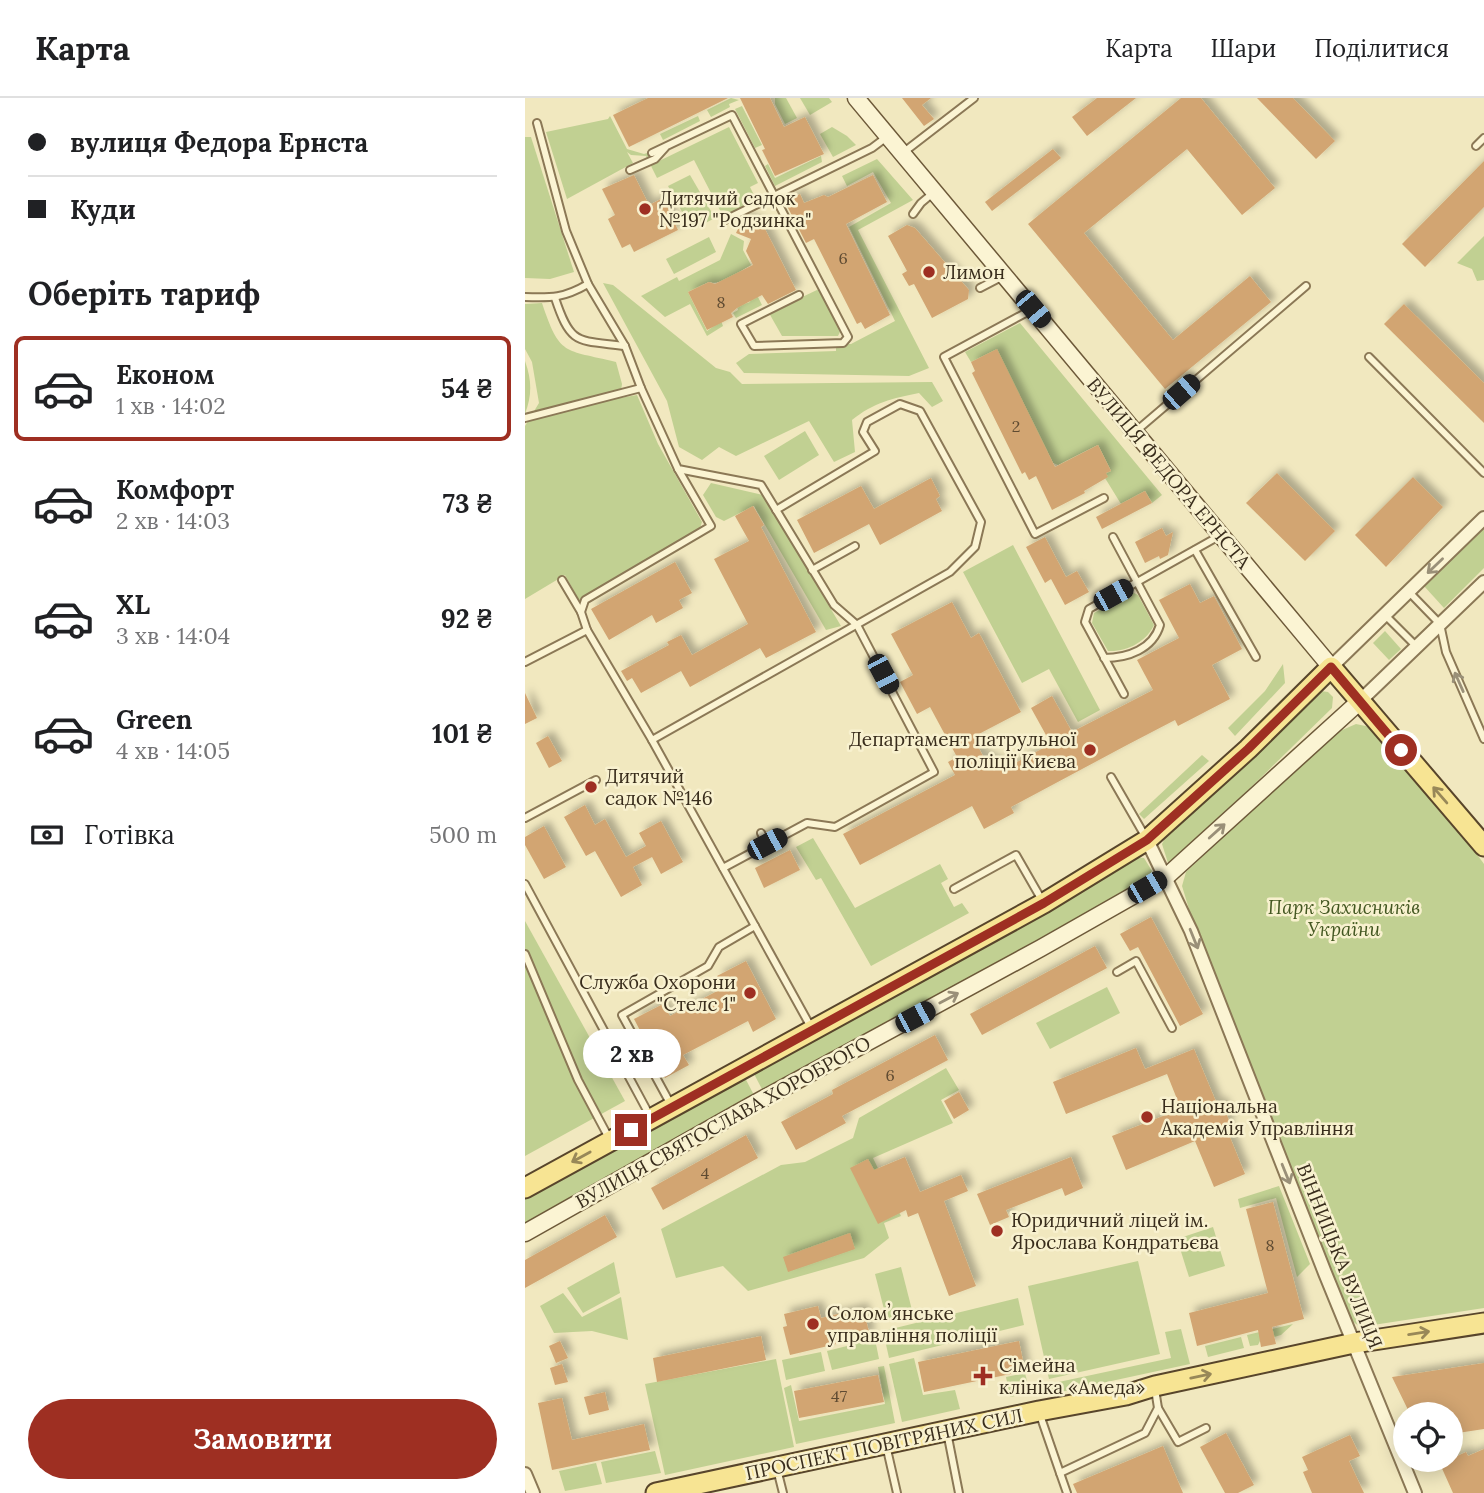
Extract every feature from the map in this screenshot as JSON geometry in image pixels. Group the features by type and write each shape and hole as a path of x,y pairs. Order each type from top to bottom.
{"main road":[{"name":"ВУЛИЦЯ ФЕДОРА ЕРНСТА","path":"1331,667 1483,844"},
{"name":"ВУЛИЦЯ СВЯТОСЛАВА ХОРОБРОГО","path":"525,1188 1044,903 1147,840 1248,749 1331,667"},
{"name":"ПРОСПЕКТ ПОВІТРЯНИХ СИЛ","path":"656,1493 947,1430 1126,1395 1155,1386 1354,1343 1484,1323"}],"street":[{"name":"ВУЛИЦЯ ФЕДОРА ЕРНСТА","path":"856,98 1331,667"},
{"name":"ВУЛИЦЯ СВЯТОСЛАВА ХОРОБРОГО","path":"1331,667 1484,518"},
{"name":"ВУЛИЦЯ СВЯТОСЛАВА ХОРОБРОГО","path":"525,1233 1166,877 1360,701 1484,582"},
{"name":"ВІННИЦЬКА ВУЛИЦЯ","path":"1147,840 1191,931 1415,1493"},
{"path":"525,1474 533,1493"}],"lane":[{"path":"903,153 974,98"},
{"path":"652,153 732,115 848,337 843,343 754,346 741,324 799,295"},
{"path":"537,123 566,231 589,284 625,346 678,469 712,526 585,600 581,612"},
{"path":"725,220 872,148 888,136"},
{"path":"1476,146 1484,138"},
{"path":"630,170 655,159 669,144"},
{"path":"913,214 921,203 935,192"},
{"path":"980,288 1005,275"},
{"path":"525,297 555,298 571,294 589,284"},
{"path":"1135,432 1306,286"},
{"path":"555,298 565,328 582,341 625,346"},
{"path":"1033,309 944,357 1035,534 1104,498"},
{"path":"1369,357 1484,473"},
{"path":"525,418 641,388"},
{"path":"652,740 950,572 975,547 981,522 920,411 900,404 867,422 863,432 875,452 776,510"},
{"path":"678,469 761,485 834,605 857,625 934,772 835,827 807,823 723,868"},
{"path":"1124,694 1085,622 1089,609 1221,535"},
{"path":"1104,658 1125,658 1156,638 1160,625 1113,537"},
{"path":"812,570 855,546"},
{"path":"1195,550 1256,657"},
{"path":"562,580 581,612 587,630 652,740 813,1031"},
{"path":"1409,592 1440,624 1446,652 1484,739"},
{"path":"1385,615 1417,647"},
{"path":"525,662 587,630"},
{"path":"1111,777 1147,840"},
{"path":"525,818 596,780"},
{"path":"761,833 767,844"},
{"path":"954,889 1016,855 1044,903"},
{"path":"525,884 651,1119"},
{"path":"673,1108 622,1015 709,966 719,947 755,926"},
{"path":"525,954 578,1080 610,1142"},
{"path":"1117,972 1136,961 1172,1028"},
{"path":"1155,1386 1158,1408 1178,1442 1206,1427"},
{"path":"1060,1474 1145,1433 1158,1408"},
{"path":"1039,1411 1067,1493"},
{"path":"947,1430 959,1493"},
{"path":"885,1443 897,1493"},
{"path":"776,1467 783,1493"}],"green space":[{"path":"731,98 739,100 711,117 707,110"},
{"path":"775,98 786,98 797,118 785,124 775,104"},
{"path":"800,98 829,98 832,102 810,115"},
{"path":"742,106 762,145 755,148 735,109"},
{"path":"610,116 627,149 644,154 656,150 654,157 657,162 729,127 758,183 750,187 758,203 725,220 694,160 657,178 646,156 631,155 627,152 633,163 567,199 546,132 608,119"},
{"path":"698,116 700,121 663,140 660,134"},
{"path":"832,127 856,145 833,157 820,134"},
{"path":"525,137 531,137 574,272 550,279 525,278"},
{"path":"821,156 822,162 775,186 765,166 768,164 775,178"},
{"path":"877,159 913,200 858,230 929,368 909,376 744,373 736,363 749,354 836,351 836,344 851,344 895,321 849,227 891,203 873,172 847,186 842,176"},
{"path":"690,175 715,218 692,230 668,186"},
{"path":"731,234 744,241 743,250 751,265 725,280 709,282 688,292 707,331 721,321 723,326 707,336 690,304 665,317 641,296 677,277 679,281 720,260"},
{"path":"1484,236 1484,280 1477,281 1472,269 1457,263"},
{"path":"709,237 716,252 674,274 666,259"},
{"path":"603,283 613,285 716,368 730,372 742,384 932,382 943,401 932,407 919,393 892,399 868,409 852,420 855,452 834,462 809,421 736,456 719,447 702,460 679,447 667,401"},
{"path":"819,289 841,330 838,336 782,336 769,313"},
{"path":"756,293 762,305 736,318 733,313 738,310 737,306 750,302 748,297"},
{"path":"542,303 554,333 566,348 616,362 622,384 620,398 637,395 658,444 702,522 700,528 579,600 565,575 525,599 525,426 539,403 532,362 525,349 525,304"},
{"path":"1020,323 1162,495 1152,503 1145,491 1121,504 1105,478 1106,473 1111,471 1098,445 1058,465 1053,463 996,350 971,362 965,352"},
{"path":"525,361 530,388 525,414"},
{"path":"805,431 819,455 779,480 764,456"},
{"path":"711,483 763,495 841,626 826,630 754,506 724,521 716,517 703,495"},
{"path":"1484,528 1484,568 1444,608 1424,586"},
{"path":"1013,545 1100,710 1078,722 1049,669 1022,683 963,572"},
{"path":"1132,592 1138,595 1154,625 1135,645 1108,651 1092,623 1094,613"},
{"path":"1385,631 1401,649 1389,660 1373,643"},
{"path":"1283,664 1285,683 1235,736 1228,728 1265,691"},
{"path":"1321,691 1328,692 1333,697 1332,708 1168,863 1162,844 1166,836"},
{"name":"Парк Захисників України","path":"1356,724 1370,727 1462,834 1484,864 1484,1308 1360,1327 1351,1320 1259,1098 1182,886 1186,872 1333,734"},
{"path":"1202,755 1209,761 1144,819 1139,814"},
{"path":"813,838 855,908 940,864 948,879 941,883 954,907 962,903 969,913 871,966 821,878 816,880 796,847"},
{"path":"1135,857 1144,858 1152,871 1147,880 1041,943 764,1093 753,1072"},
{"path":"525,921 625,1101 525,1156"},
{"path":"1107,987 1120,1013 1050,1049 1036,1023"},
{"path":"946,1068 959,1090 941,1100 953,1123 873,1158 901,1216 884,1223 889,1238 864,1258 748,1291 723,1266 676,1278 661,1229 781,1165 805,1162 853,1138 859,1118"},
{"path":"744,1076 755,1097 525,1224 525,1197"},
{"path":"1279,1186 1310,1264 1297,1277 1276,1198 1240,1208 1238,1199"},
{"path":"1213,1227 1225,1266 1189,1277 1177,1239"},
{"path":"1138,1261 1160,1354 1049,1379 1028,1286"},
{"path":"614,1262 620,1293 583,1313 567,1288"},
{"path":"901,1267 913,1314 887,1321 875,1274"},
{"path":"563,1293 582,1317 621,1297 628,1340 592,1331 554,1333 540,1306"},
{"path":"1018,1298 1024,1325 889,1358 883,1331"},
{"path":"1293,1324 1281,1335 1250,1346 1247,1335"},
{"path":"1181,1329 1190,1364 1042,1396 1040,1386 1171,1358 1165,1332"},
{"path":"1241,1337 1244,1348 1208,1357 1205,1346"},
{"path":"875,1339 879,1359 832,1370 827,1351"},
{"path":"821,1352 825,1371 786,1380 782,1360"},
{"path":"914,1358 923,1395 955,1390 960,1409 902,1422 889,1364"},
{"path":"776,1359 794,1447 665,1475 645,1384"},
{"path":"884,1366 895,1423 796,1444 784,1388 791,1385 799,1421 885,1404 878,1367"},
{"path":"1025,1373 1030,1393 1010,1397 1006,1377"},
{"path":"655,1451 661,1473 606,1483 601,1462"},
{"path":"596,1463 602,1484 565,1491 559,1471"}],"building":[{"path":"648,98 728,98 629,147 613,115"},
{"path":"740,98 770,98 784,127 805,117 824,154 775,176"},
{"path":"902,98 931,98 922,105 934,119 924,126"},
{"path":"1097,98 1136,98 1087,136 1072,117"},
{"path":"1181,98 1201,98 1275,188 1242,215 1187,149 1084,233 1173,340 1250,276 1271,302 1165,389 1028,224"},
{"path":"1257,98 1293,98 1335,141 1316,159"},
{"path":"1053,149 1061,158 992,211 985,202"},
{"path":"1484,161 1484,207 1425,267 1402,244"},
{"path":"634,175 649,205 663,198 678,230 634,252 630,244 622,248 608,219 615,215 602,189"},
{"path":"873,175 887,202 846,224 890,315 865,329 861,322 857,324 814,239 806,243 785,202 800,194 804,203 824,195 828,197"},
{"path":"744,217 763,225 796,290 768,304 762,295 737,308 731,313 733,317 707,330 688,292 709,282 715,284 753,265 746,251 751,239 736,233"},
{"name":"Лимон","path":"907,225 915,228 969,290 968,299 932,318 914,284 909,286 902,274 907,271 888,236"},
{"path":"1404,304 1484,383 1484,423 1384,324"},
{"path":"997,349 1055,467 1098,445 1111,471 1106,473 1108,477 1084,491 1085,493 1052,510 1036,476 1029,480 1025,472 1022,474 972,373 975,371 971,362"},
{"path":"1277,473 1335,531 1305,561 1246,503"},
{"path":"1413,477 1443,507 1386,567 1355,535"},
{"path":"931,478 940,496 936,499 942,511 880,545 869,524 814,553 797,520 861,486 874,509"},
{"path":"1145,491 1152,503 1102,529 1096,517"},
{"path":"753,506 764,525 761,527 816,632 766,658 760,648 690,687 681,671 641,693 632,678 627,681 621,671 669,645 667,642 681,635 692,655 748,624 714,559 749,541 735,516"},
{"path":"1162,528 1166,536 1173,532 1168,555 1145,563 1135,542"},
{"path":"1045,537 1066,577 1077,571 1089,592 1065,605 1051,579 1045,583 1026,547"},
{"path":"675,562 692,593 679,600 683,608 656,623 652,615 609,640 591,609"},
{"path":"1190,584 1200,603 1214,596 1242,649 1212,665 1230,699 1178,726 1175,720 1127,745 1011,807 1014,813 984,829 972,806 860,865 843,834 955,775 948,762 957,757 930,707 917,714 900,682 913,675 891,634 952,602 971,638 979,633 1021,712 973,737 984,758 989,756 992,763 997,760 1002,770 1051,744 1031,708 1052,696 1072,732 1153,690 1137,660 1179,638 1159,600"},
{"path":"525,693 537,718 525,724"},
{"path":"548,736 562,761 549,768 536,743"},
{"path":"585,805 595,825 605,819 626,857 646,846 639,833 661,821 683,862 661,874 652,857 633,867 642,885 621,897 595,851 586,856 564,817"},
{"path":"544,826 566,867 544,879 525,845 525,837"},
{"path":"790,850 800,870 764,888 755,868"},
{"path":"1151,917 1203,1014 1180,1026 1138,947 1130,951 1120,934"},
{"path":"1095,946 1107,968 982,1035 970,1014"},
{"path":"746,961 776,1019 753,1032 748,1021 683,1055 689,1065 665,1078 634,1019 663,1004 670,1016 723,988 717,976"},
{"path":"935,1035 948,1060 842,1116 846,1123 796,1150 781,1122 833,1094 832,1090"},
{"path":"1136,1048 1145,1069 1194,1049 1217,1104 1222,1102 1230,1123 1225,1125 1245,1174 1214,1187 1195,1141 1126,1170 1112,1136 1181,1109 1167,1074 1066,1114 1053,1082"},
{"path":"959,1092 969,1110 954,1119 944,1101"},
{"path":"746,1135 758,1158 663,1210 651,1188"},
{"path":"905,1157 920,1192 961,1175 968,1191 944,1201 976,1286 949,1296 918,1213 908,1217 906,1210 878,1224 850,1168 868,1159 874,1170"},
{"path":"1071,1157 1083,1188 1065,1196 1062,1188 1006,1210 1009,1217 990,1225 977,1194"},
{"path":"1273,1202 1304,1319 1272,1327 1276,1344 1261,1347 1258,1330 1197,1346 1189,1313 1268,1293 1246,1209"},
{"path":"605,1215 617,1237 525,1288 525,1260"},
{"path":"850,1233 855,1249 788,1272 783,1257"},
{"path":"818,1306 821,1318 863,1308 870,1336 790,1355 783,1327 787,1326 784,1314"},
{"path":"761,1336 766,1360 657,1382 653,1358"},
{"path":"560,1341 568,1358 556,1363 549,1346"},
{"path":"1019,1341 1025,1371 924,1392 918,1362"},
{"path":"1484,1363 1484,1429 1463,1432 1463,1402 1404,1402 1392,1377"},
{"path":"562,1364 568,1382 555,1385 550,1368"},
{"path":"878,1375 884,1402 799,1418 794,1391"},
{"path":"605,1392 609,1410 589,1415 584,1397"},
{"path":"562,1398 572,1440 644,1424 650,1450 552,1470 538,1403"},
{"path":"1226,1433 1254,1485 1238,1493 1225,1493 1200,1447"},
{"path":"1350,1435 1360,1456 1349,1461 1364,1493 1312,1493 1303,1472 1308,1470 1302,1457"},
{"path":"1163,1446 1183,1493 1077,1493 1073,1484"},
{"path":"1484,1449 1484,1493 1453,1493 1444,1472 1463,1472 1463,1453 1466,1452 1468,1456"}],"place":[{"name":"Дитячий садок №197 \"Родзинка\"","path":"645,209"},
{"name":"Лимон","path":"929,272"},
{"name":"Департамент патрульної поліції Києва","path":"1090,750"},
{"name":"Дитячий садок №146","path":"591,787"},
{"name":"Служба Охорони \"Стелс 1\"","path":"750,993"},
{"name":"Національна Академія Управління","path":"1147,1117"},
{"name":"Юридичний ліцей ім. Ярослава Кондратьєва","path":"997,1231"},
{"name":"Соломʼянське управління поліції","path":"813,1324"},
{"name":"Сімейна клініка «Амеда»","path":"983,1376"}],"route":[{"path":"631,1130 1044,903 1147,840 1248,749 1331,667 1401,750"}]}
